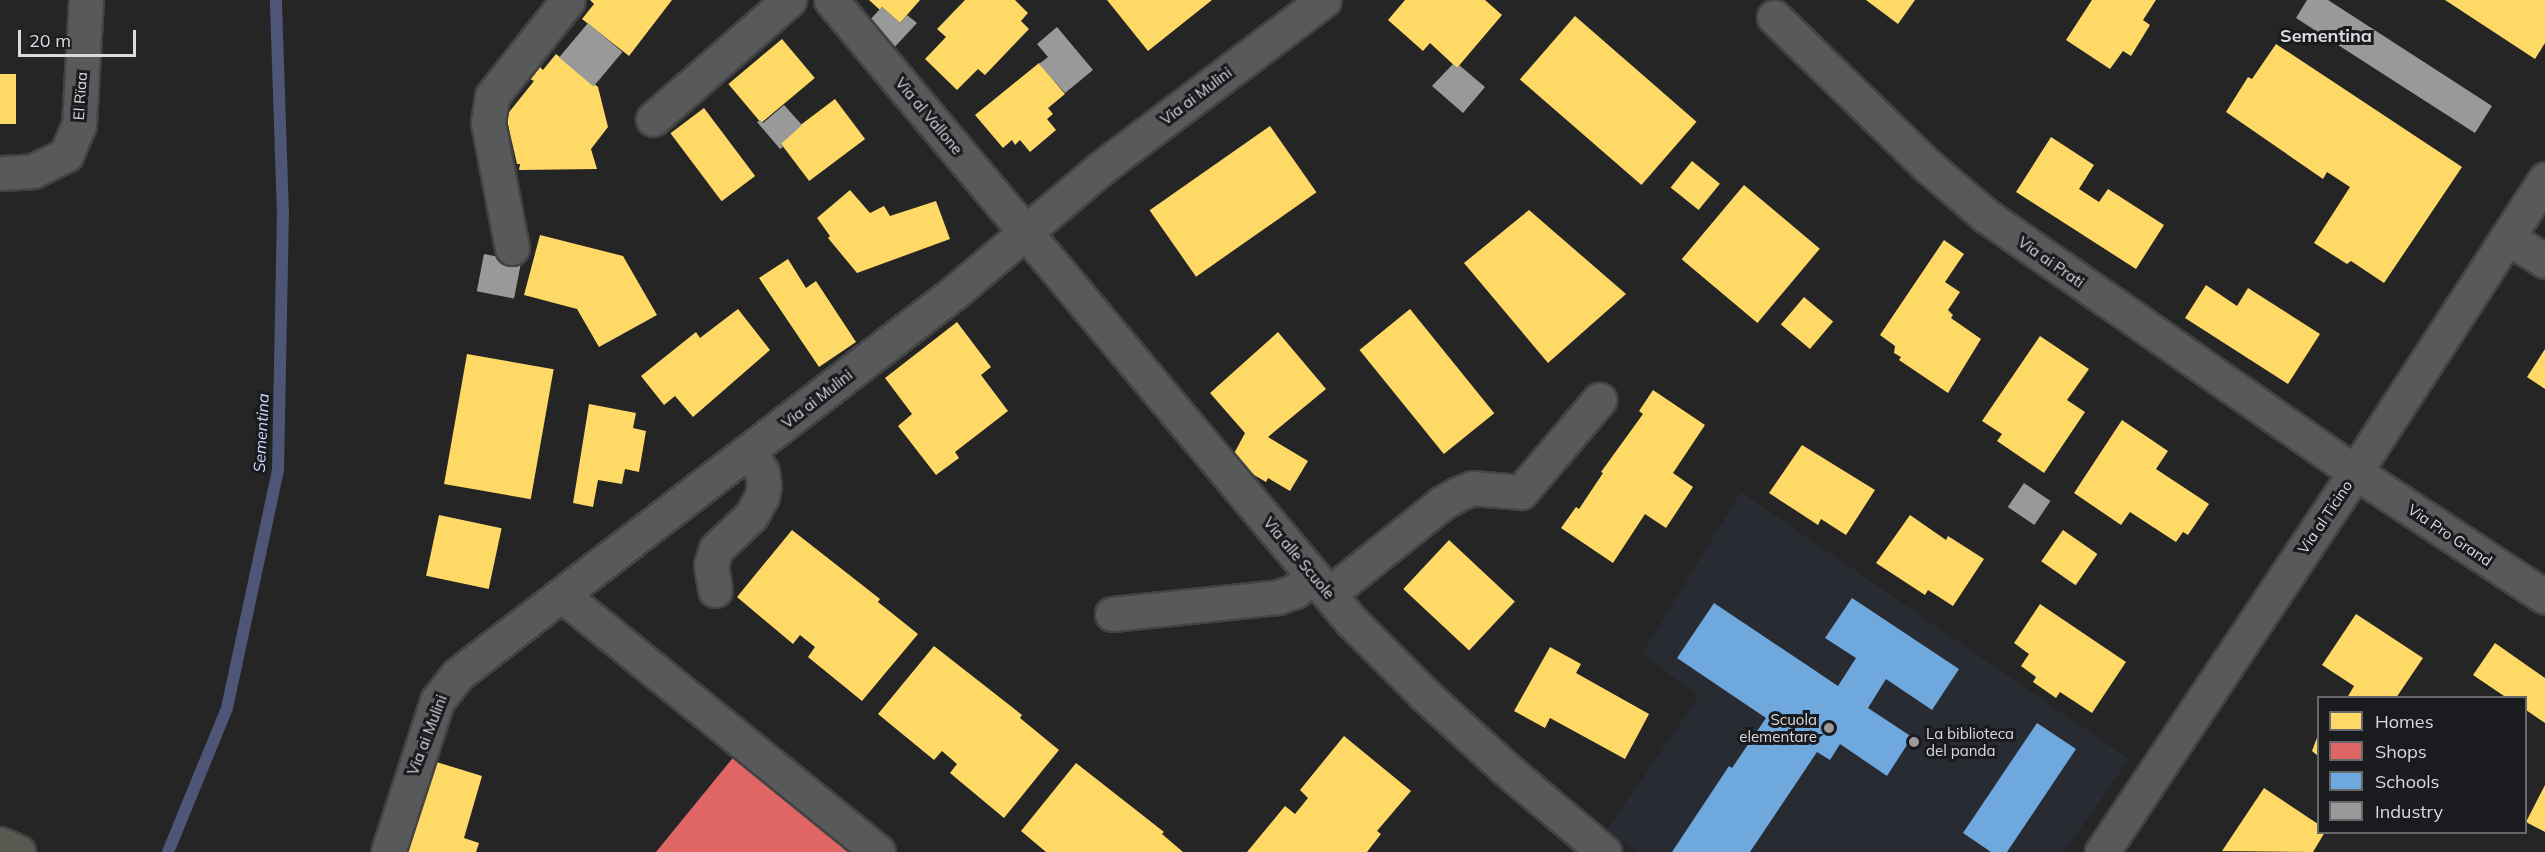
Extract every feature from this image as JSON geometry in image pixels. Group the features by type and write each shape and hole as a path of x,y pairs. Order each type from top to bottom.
{"main road":[{"path":"0,844 18,852"}],"street":[{"name":"El Rïaa","path":"0,173 33,171 66,155 79,125 86,0"},
{"path":"512,248 488,122 492,96 568,0"},
{"path":"653,119 789,0"},
{"name":"Via al Vallone","path":"831,0 1027,232"},
{"name":"Via ai Mulini","path":"388,852 437,701 457,675 485,651 562,595 955,292 1101,168 1310,4"},
{"name":"Via ai Prati","path":"1774,17 1929,167 1985,215 2355,472"},
{"name":"Via al Ticino","path":"2102,852 2355,472 2545,179"},
{"name":"Via alle Scuole","path":"1027,232 1352,622 1426,696 1505,768 1604,852"},
{"path":"2507,237 2545,261"},
{"path":"1112,614 1278,597 1321,585 1458,494 1472,488 1521,492 1599,400"},
{"path":"715,590 711,565 716,549 757,510 762,496 764,486 762,472 749,451"},
{"name":"Via Pro Grand","path":"2355,472 2545,597"},
{"path":"562,595 878,852"}],"shaded area":[{"path":"1741,492 2129,759 2064,852 1638,852 1607,830 1699,696 1642,654"}],"building: Homes":[{"path":"590,0 672,0 629,56 582,19 594,4"},
{"path":"869,0 920,0 900,23 882,7 880,10"},
{"path":"965,0 1015,0 1028,13 1021,21 1029,29 985,75 978,69 957,90 925,59 946,37 937,29"},
{"path":"1107,0 1212,0 1148,51"},
{"path":"1405,0 1485,0 1502,15 1457,68 1430,43 1423,51 1388,20"},
{"path":"1866,0 1915,0 1898,24"},
{"path":"2092,0 2156,0 2143,20 2150,25 2131,56 2123,51 2110,69 2066,40"},
{"path":"2445,0 2545,0 2545,43 2535,59"},
{"path":"1575,16 1697,122 1641,185 1520,79"},
{"path":"782,39 815,78 761,123 728,84"},
{"path":"2276,44 2462,167 2384,283 2351,261 2347,264 2314,243 2350,187 2327,172 2323,179 2226,112 2248,77 2252,79"},
{"path":"556,54 598,87 608,127 591,149 597,169 519,170 520,164 517,164 506,116 534,81 530,79 540,67 543,70"},
{"path":"1039,63 1065,94 1048,108 1053,114 1047,119 1056,130 1030,152 1020,140 1015,145 1012,140 1003,148 975,115"},
{"path":"0,74 16,74 16,124 0,124"},
{"path":"835,99 865,139 809,181 779,141"},
{"path":"704,108 755,176 722,201 670,133"},
{"path":"1270,126 1316,192 1196,277 1150,210"},
{"path":"2051,137 2094,165 2079,189 2099,202 2108,189 2164,225 2136,269 2016,192"},
{"path":"1692,161 1720,184 1699,210 1671,187"},
{"path":"1744,185 1820,249 1757,323 1682,259"},
{"path":"850,190 870,213 884,206 890,216 936,201 950,239 857,273 828,238 830,236 817,218"},
{"path":"1529,210 1626,294 1548,363 1464,263"},
{"path":"540,235 623,256 657,315 599,347 577,309 524,295"},
{"path":"1944,240 1964,254 1945,282 1960,292 1948,310 1953,315 1951,318 1981,339 1948,393 1899,360 1901,357 1894,353 1895,346 1880,335"},
{"path":"788,259 806,288 816,281 856,342 819,367 759,278"},
{"path":"2206,285 2237,306 2248,288 2320,334 2288,384 2185,318"},
{"path":"1804,297 1833,321 1810,349 1781,325"},
{"path":"738,309 770,350 693,417 675,396 664,405 641,376 696,332 700,338"},
{"path":"1410,309 1494,413 1444,454 1359,350"},
{"path":"957,322 991,367 981,375 1008,411 955,452 959,458 936,475 898,426 912,414 885,378"},
{"path":"1278,332 1326,389 1268,437 1308,461 1290,491 1268,478 1266,482 1230,461 1245,433 1210,393"},
{"path":"2040,336 2089,369 2067,400 2085,412 2044,473 1997,441 2002,434 1982,421"},
{"path":"2545,349 2545,389 2527,377"},
{"path":"467,354 554,369 531,499 444,484"},
{"path":"1653,390 1705,425 1673,473 1693,487 1666,528 1645,514 1613,563 1561,528 1576,507 1579,509 1603,473 1601,472 1643,414 1639,411"},
{"path":"589,404 636,413 633,428 646,431 639,472 625,469 622,484 598,480 593,507 573,503"},
{"path":"2122,420 2168,451 2156,469 2209,504 2188,535 2183,532 2176,542 2130,512 2121,525 2074,493"},
{"path":"1802,445 1875,490 1846,535 1821,519 1818,525 1769,493"},
{"path":"439,515 502,528 489,589 426,576"},
{"path":"1910,515 1946,540 1948,536 1984,559 1953,606 1928,590 1925,595 1876,563"},
{"path":"792,530 880,599 878,602 918,634 862,701 808,657 815,647 800,635 793,644 737,597"},
{"path":"2063,530 2097,554 2076,585 2041,561"},
{"path":"1449,540 1515,601 1469,650 1403,589"},
{"path":"2040,604 2126,662 2092,713 2060,692 2056,698 2033,682 2036,677 2021,666 2029,654 2014,643"},
{"path":"2356,614 2423,658 2397,696 2348,696 2354,686 2322,665"},
{"path":"2495,643 2545,678 2545,723 2527,711 2527,696 2504,696 2473,675"},
{"path":"934,646 1022,715 1020,718 1059,750 1004,818 950,773 957,764 942,751 934,760 878,714"},
{"path":"1550,647 1581,664 1576,673 1649,714 1625,759 1550,718 1545,728 1514,711"},
{"path":"1344,736 1411,791 1377,831 1381,834 1367,852 1247,852 1285,806 1295,814 1308,798 1300,790"},
{"path":"2317,738 2317,755 2312,751"},
{"path":"430,760 482,776 464,838 479,843 476,852 401,852"},
{"path":"1076,763 1164,832 1162,834 1183,852 1046,852 1021,831"},
{"path":"2545,785 2545,832 2527,823"},
{"path":"2264,788 2317,823 2317,834 2324,834 2313,852 2222,851"}],"building: Shops":[{"path":"736,754 852,852 656,852"}],"building: Schools":[{"name":"Scuola elementare","path":"1852,598 1959,669 1932,710 1886,679 1868,708 1912,737 1887,776 1840,744 1830,760 1817,752 1750,852 1672,852 1729,766 1732,768 1766,718 1677,658 1714,603 1838,686 1856,658 1825,638"},
{"path":"2037,723 2076,749 2007,852 1991,852 1963,833"}],"building: Industry":[{"path":"2307,0 2328,0 2492,106 2475,133 2296,18"},
{"path":"882,7 900,23 907,15 917,23 891,51 864,26"},
{"path":"588,23 622,52 594,86 559,57"},
{"path":"1057,27 1093,70 1065,93 1039,64 1048,57 1037,44"},
{"path":"1453,64 1457,68 1459,65 1485,87 1463,113 1432,86"},
{"path":"784,105 802,125 781,144 783,147 780,149 757,122 760,120 763,123"},
{"path":"484,254 521,261 514,299 477,291"},
{"path":"2024,483 2051,501 2034,525 2008,507"}],"waterway":[{"name":"Sementina","path":"168,852 227,708 278,470 283,215 276,0"}],"place":[{"name":"Scuola elementare","path":"1829,728"},
{"name":"La biblioteca del panda","path":"1914,742"}],"district":[{"name":"Sementina","path":"2326,36"}]}
